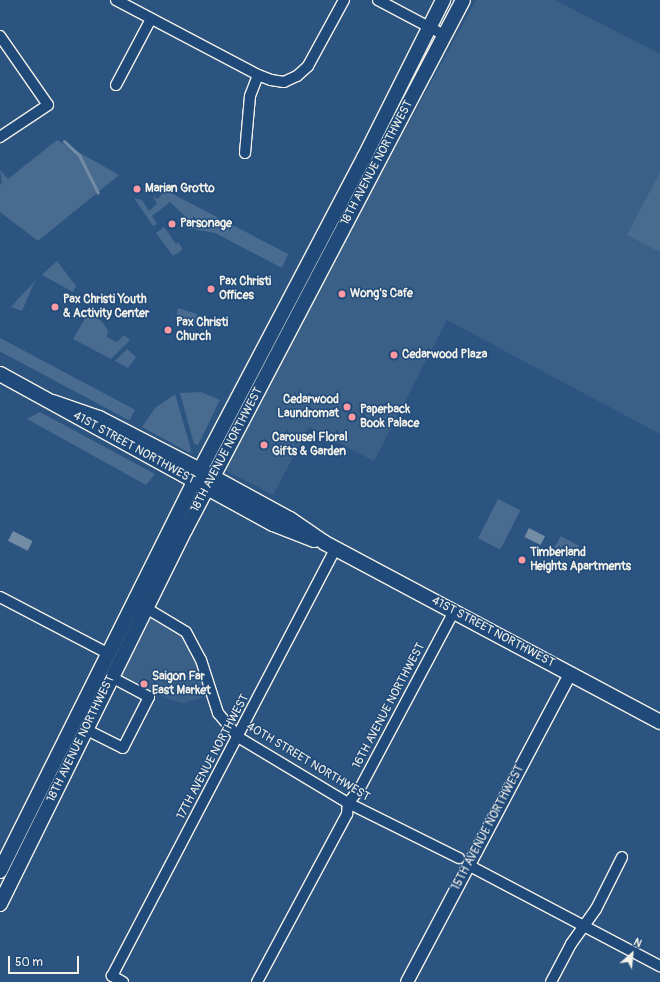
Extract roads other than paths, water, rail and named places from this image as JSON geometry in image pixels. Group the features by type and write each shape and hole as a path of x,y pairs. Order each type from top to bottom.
{"main road":[{"name":"18TH AVENUE NORTHWEST","path":"0,904 111,677 198,476 360,165 428,27 443,0"},
{"name":"18TH AVENUE NORTHWEST","path":"0,871 109,654 141,605 211,483 463,0"},
{"name":"41ST STREET NORTHWEST","path":"0,374 53,402 82,411 119,427 198,476 290,519 330,546 660,722"}],"street":[{"path":"116,0 258,75 284,82 298,76 316,54 344,0"},
{"path":"378,0 444,35"},
{"path":"116,84 151,19"},
{"path":"0,36 48,105 0,137"},
{"path":"245,153 250,96 258,75"},
{"name":"17TH AVENUE NORTHWEST","path":"123,982 112,976 238,737 330,546"},
{"path":"0,597 109,654"},
{"name":"40TH STREET NORTHWEST","path":"141,605 186,632 201,660 218,713 238,737 348,803 459,858"},
{"name":"16TH AVENUE NORTHWEST","path":"257,982 347,814 348,803 359,790 454,611"},
{"name":"15TH AVENUE NORTHWEST","path":"407,982 470,866 570,674"},
{"path":"85,729 123,748 149,697 111,677"},
{"path":"551,982 584,925 596,909 622,857"},
{"path":"470,866 660,966"}],"waterway":[{"path":"64,141 79,155 98,193"}],"place":[{"name":"Marian Grotto","path":"137,189"},
{"name":"Parsonage","path":"172,224"},
{"name":"Pax Christi Offices","path":"211,289"},
{"name":"Wong's Cafe","path":"342,294"},
{"name":"Pax Christi Youth & Activity Center","path":"55,307"},
{"name":"Pax Christi Church","path":"168,330"},
{"name":"Cedarwood Plaza","path":"394,355"},
{"name":"Cedarwood Laundromat","path":"347,407"},
{"name":"Paperback Book Palace","path":"352,417"},
{"name":"Carousel Floral Gifts & Garden","path":"264,445"},
{"name":"Timberland Heights Apartments","path":"522,560"},
{"name":"Saigon Far East Market","path":"144,684"}]}
